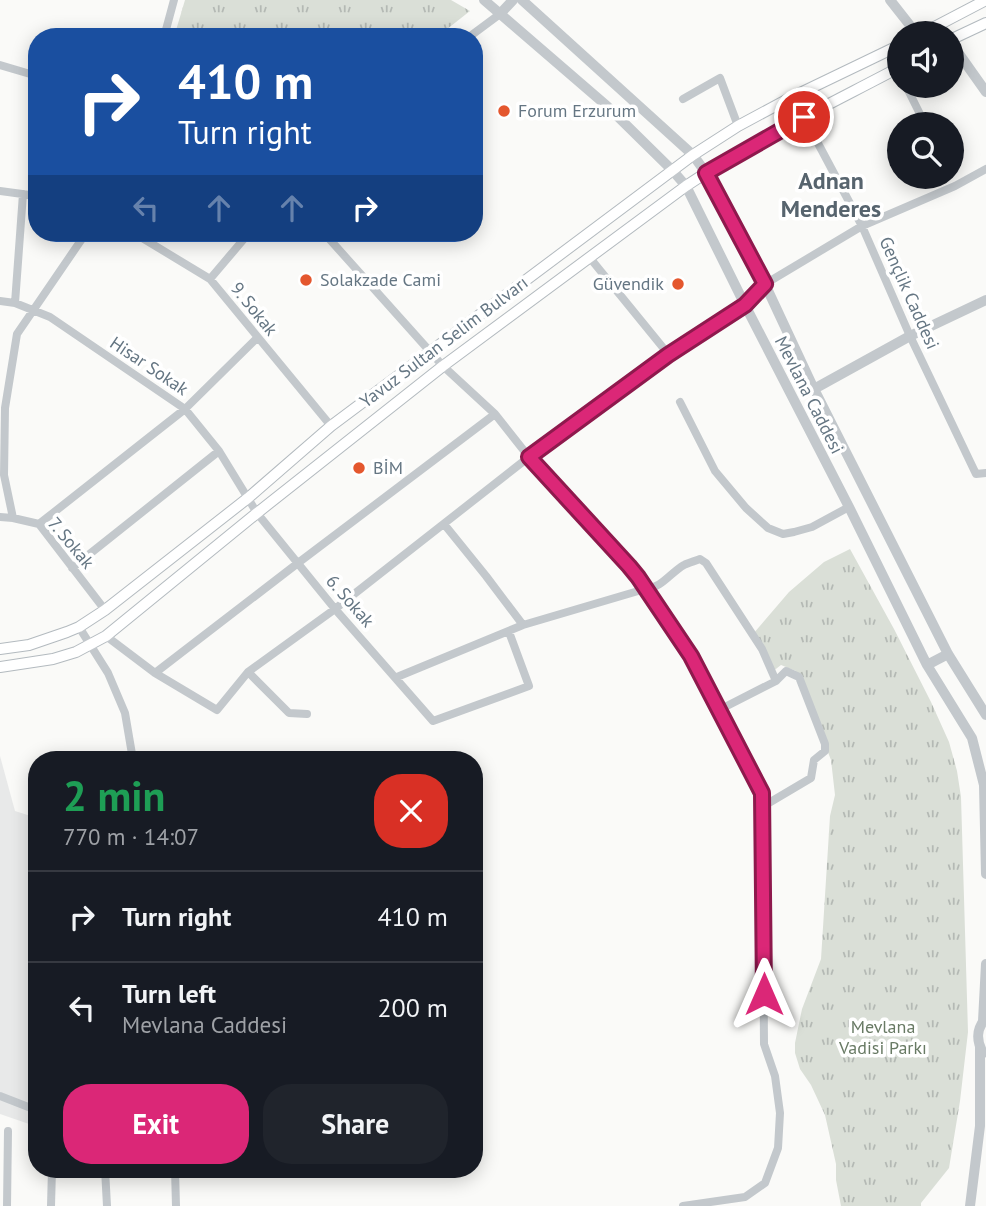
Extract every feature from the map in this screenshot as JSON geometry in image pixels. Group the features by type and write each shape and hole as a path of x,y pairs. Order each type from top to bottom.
{"main road":[{"path":"947,21 986,1"},
{"path":"964,35 986,23"},
{"name":"Yavuz Sultan Selim Bulvarı","path":"0,649 39,642 79,627 105,610 248,498 331,426 693,155 738,126 792,97 887,51"},
{"name":"Yavuz Sultan Selim Bulvarı","path":"0,667 53,659 76,652 106,636 443,366 686,187 804,117 887,76"}],"street":[{"path":"166,28 174,0"},
{"name":"Mevlana Caddesi","path":"484,0 607,106 686,187 927,665 972,738 984,785 986,874"},
{"path":"481,28 513,0"},
{"name":"Mevlana Caddesi","path":"522,0 693,155 706,173 765,284 814,389 948,654 986,715"},
{"path":"890,0 907,21"},
{"path":"964,59 986,92"},
{"path":"0,65 28,73"},
{"path":"683,99 720,78 738,126"},
{"name":"Gençlik Caddesi","path":"804,117 862,226 910,336 976,474 986,473"},
{"path":"964,181 986,170"},
{"path":"106,636 155,673 217,710 248,672 335,609 529,457 668,355 745,305 765,284 862,226 948,189"},
{"path":"0,191 28,195"},
{"path":"15,303 23,194"},
{"path":"13,518 4,475 5,408 17,334 80,242"},
{"name":"9. Sokak","path":"149,242 210,279 331,426"},
{"path":"210,279 241,242"},
{"path":"332,242 443,366 495,414 529,457 629,566 691,656 762,793 764,1044 775,1076 780,1113 778,1149 765,1183 745,1197 683,1206"},
{"path":"590,258 668,355"},
{"path":"814,389 910,336 986,299"},
{"name":"Hisar Sokak","path":"0,301 15,303 50,317 185,410 219,451 248,498"},
{"path":"39,524 185,410 257,338"},
{"path":"680,402 715,471 746,508 768,528 783,534 794,532 812,527 849,508"},
{"path":"155,673 495,414"},
{"path":"72,568 219,451"},
{"name":"6. Sokak","path":"248,498 257,513 335,609 433,721 529,686 509,632"},
{"name":"7. Sokak","path":"0,517 39,524 105,610"},
{"path":"444,524 523,625"},
{"path":"397,677 523,625 653,588 682,566 700,559 706,563 762,649 776,681"},
{"path":"79,627 108,673 125,713 131,751"},
{"path":"927,665 948,654"},
{"path":"719,710 776,681 786,671 799,677 825,744 825,751 814,761 811,778 762,807"},
{"path":"248,672 289,713 307,714"},
{"path":"970,1206 979,1126 983,1051 978,1036 979,1028 985,1019 986,964"},
{"path":"0,1096 28,1107"},
{"path":"6,1206 8,1131"},
{"path":"51,1206 52,1178"},
{"path":"106,1178 107,1206"},
{"path":"175,1178 176,1206"}],"shaded area":[{"path":"0,756 15,811 28,815 28,1124 0,1114"}],"green space":[{"path":"185,0 451,0 470,11 448,28 177,28"},
{"name":"Mevlana Vadisi Parkı","path":"850,549 894,629 949,742 961,797 968,1032 949,1168 921,1206 841,1206 836,1164 825,1115 800,1069 795,1053 802,1009 821,959 830,816 835,795 831,760 796,671 781,665 772,672 753,634 789,592 824,562"}],"place":[{"name":"Forum Erzurum","path":"504,111"},
{"name":"Solakzade Cami","path":"306,280"},
{"name":"Güvendik","path":"678,284"},
{"name":"BİM","path":"359,468"}],"district":[{"name":"Adnan Menderes","path":"831,195"}],"route":[{"path":"764,994 762,793 691,656 638,577 529,457 668,355 745,305 765,284 706,173 804,117"}]}
